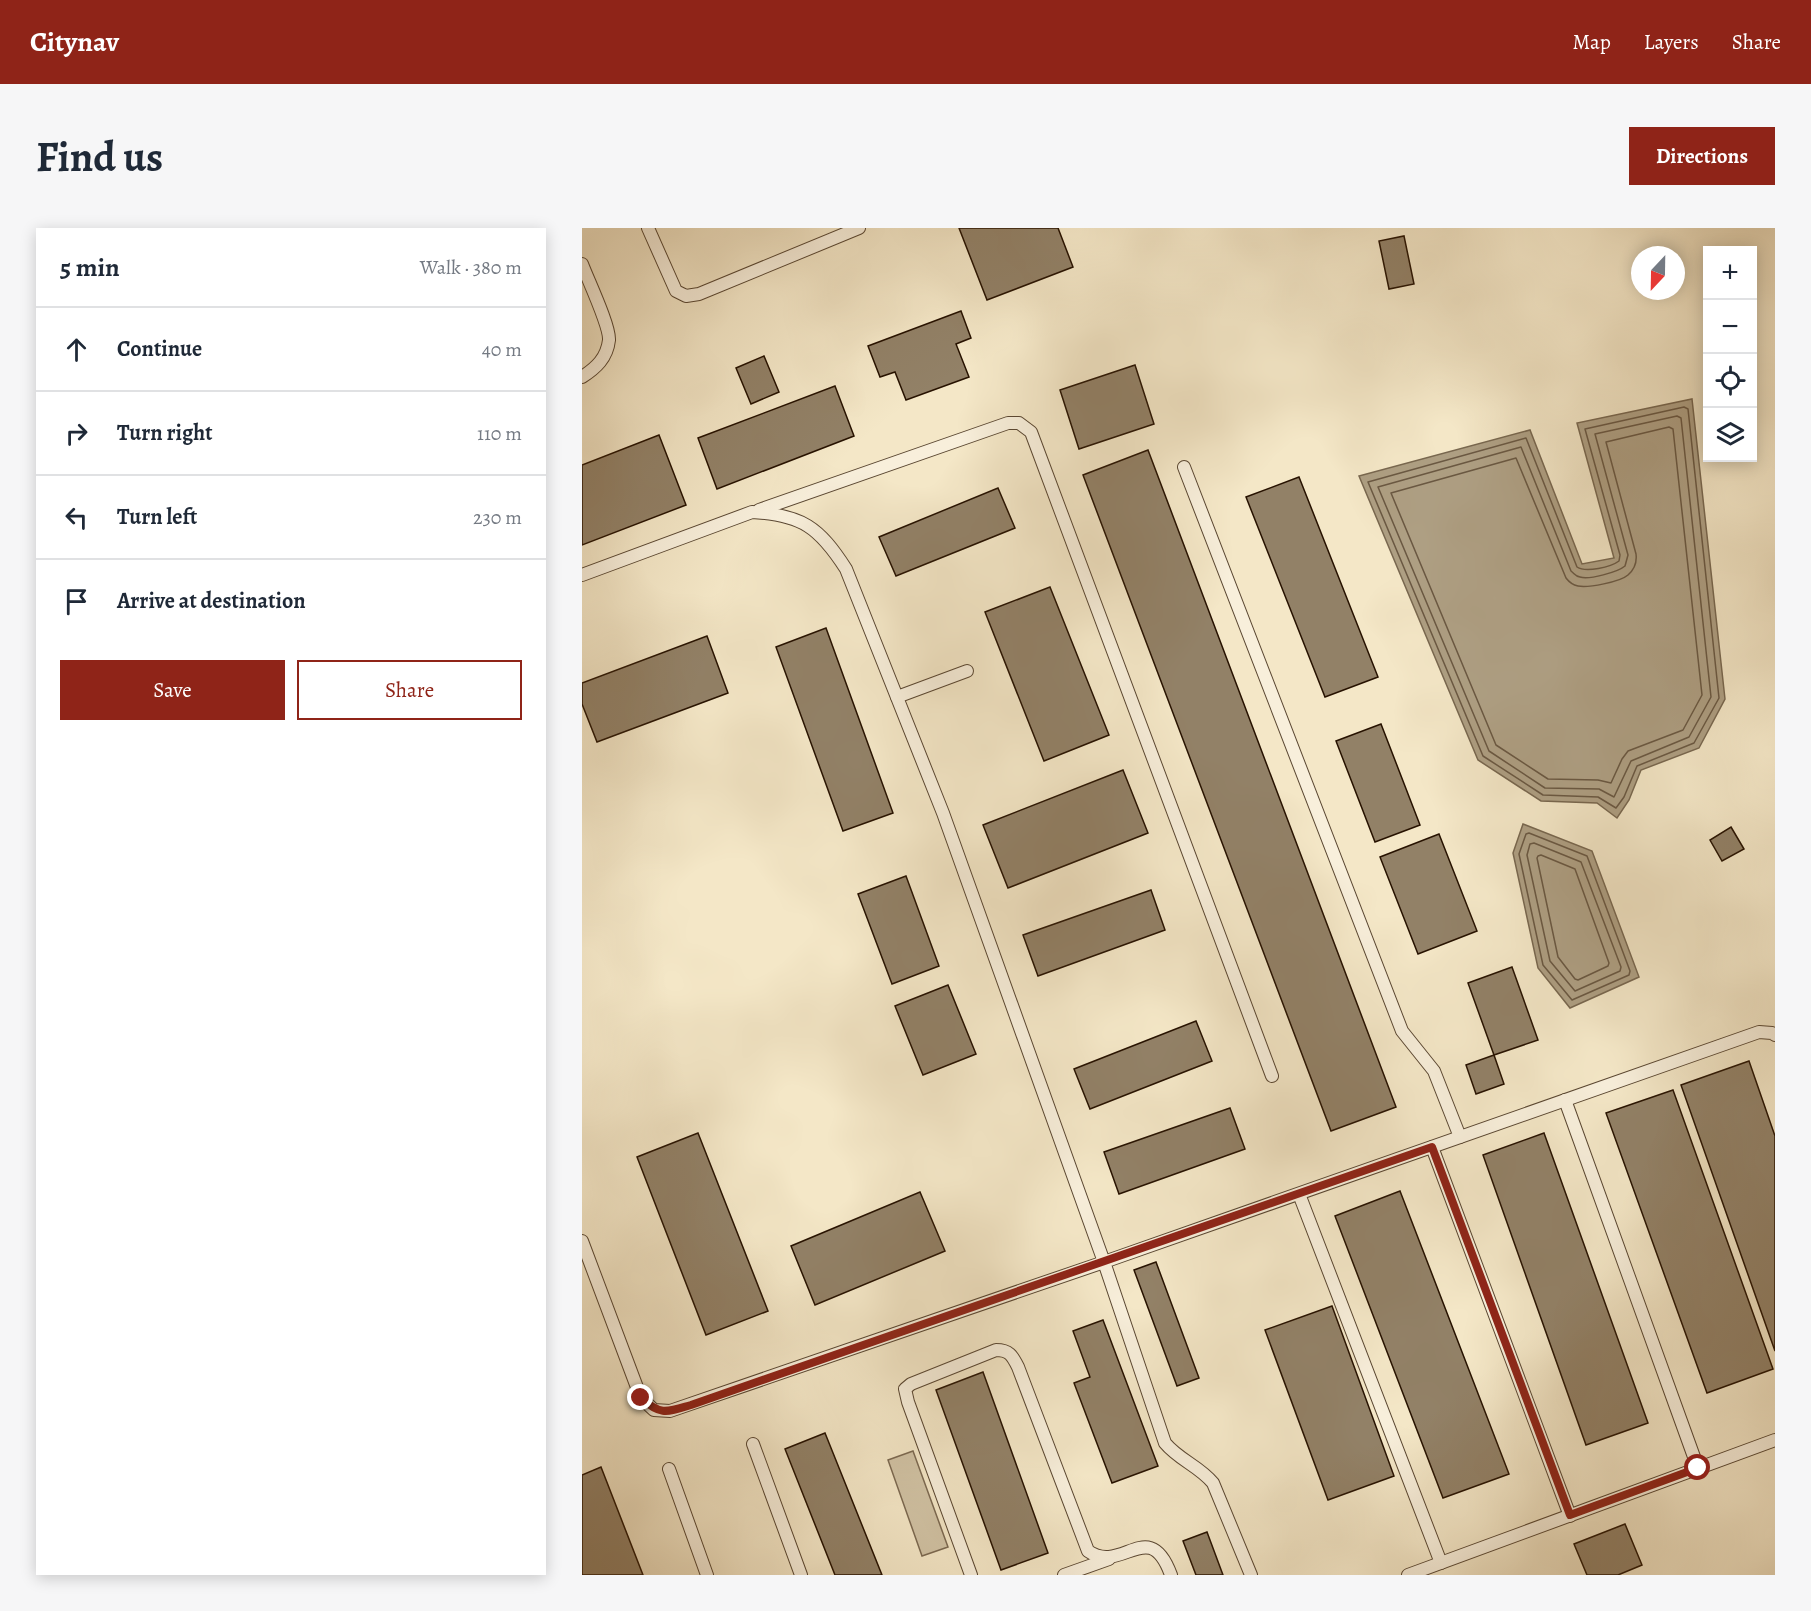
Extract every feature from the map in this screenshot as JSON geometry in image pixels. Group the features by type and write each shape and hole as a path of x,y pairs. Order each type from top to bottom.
{"lane":[{"path":"648,228 676,291 686,297 699,294 859,228"},
{"path":"582,264 609,339 604,357 594,370 582,377"},
{"path":"582,575 752,512 1008,423 1019,423 1031,432 1272,1076"},
{"path":"1184,467 1402,1031 1434,1071 1460,1137"},
{"path":"752,512 779,514 799,520 833,549 846,568 943,813 1166,1443 1173,1452 1203,1471 1213,1483 1251,1575"},
{"path":"897,696 967,671"},
{"path":"582,1241 641,1398 654,1410 670,1411 1104,1263 1759,1032 1775,1035"},
{"path":"1565,1100 1698,1468"},
{"path":"1432,1147 1570,1515"},
{"path":"1299,1194 1441,1563"},
{"path":"971,1575 905,1389 910,1384 996,1350 1005,1350 1012,1355 1018,1367 1088,1551 1095,1556 1110,1558"},
{"path":"1408,1575 1775,1440"},
{"path":"753,1444 801,1575"},
{"path":"669,1469 707,1575"},
{"path":"1064,1575 1135,1549 1148,1548 1159,1552 1165,1558 1171,1575"}],"shaded area":[{"path":"913,1451 948,1547 922,1556 888,1460"}],"water":[{"path":"1692,399 1725,699 1699,748 1641,770 1629,800 1617,818 1597,803 1541,801 1478,760 1359,476 1530,430 1582,564 1614,558 1577,423"},
{"path":"1523,824 1592,851 1639,977 1570,1008 1538,968 1513,853"}],"building":[{"path":"959,228 1058,228 1073,267 987,300"},
{"path":"1404,236 1414,284 1389,289 1379,241"},
{"path":"961,311 971,338 956,344 969,377 906,400 895,372 880,377 868,346"},
{"path":"764,356 779,392 751,404 736,368"},
{"path":"1135,365 1154,424 1079,449 1060,390"},
{"path":"835,386 854,436 717,489 698,438"},
{"path":"659,435 686,505 582,545 582,465"},
{"path":"1148,450 1396,1107 1331,1131 1083,475"},
{"path":"1299,477 1378,677 1325,697 1246,497"},
{"path":"998,488 1015,528 896,576 879,537"},
{"path":"1050,587 1109,735 1044,761 985,612"},
{"path":"826,628 893,813 843,831 776,647"},
{"path":"707,636 728,693 597,742 582,704 582,683"},
{"path":"1381,724 1420,825 1375,842 1336,741"},
{"path":"1123,770 1148,833 1008,888 983,825"},
{"path":"1731,827 1744,849 1722,861 1710,840"},
{"path":"1439,834 1477,931 1418,954 1380,857"},
{"path":"906,876 939,966 892,984 858,894"},
{"path":"1151,890 1165,930 1038,976 1023,935"},
{"path":"1512,967 1538,1040 1494,1055 1468,983"},
{"path":"948,985 976,1054 923,1075 895,1006"},
{"path":"1196,1021 1212,1061 1090,1109 1074,1069"},
{"path":"1494,1055 1504,1084 1476,1094 1466,1065"},
{"path":"1749,1061 1775,1136 1775,1351 1681,1085"},
{"path":"1673,1090 1773,1369 1707,1393 1606,1113"},
{"path":"1230,1108 1245,1149 1119,1194 1104,1152"},
{"path":"698,1133 768,1311 706,1335 637,1157"},
{"path":"1544,1133 1648,1423 1586,1445 1483,1155"},
{"path":"1400,1191 1509,1474 1443,1498 1335,1216"},
{"path":"920,1192 945,1251 815,1305 791,1246"},
{"path":"1156,1262 1199,1378 1177,1386 1134,1270"},
{"path":"1332,1306 1394,1476 1328,1500 1265,1330"},
{"path":"1103,1320 1158,1466 1112,1483 1074,1383 1090,1377 1073,1331"},
{"path":"983,1372 1048,1553 1001,1570 936,1390"},
{"path":"825,1433 882,1575 835,1575 785,1449"},
{"path":"601,1467 643,1575 582,1575 582,1475"},
{"path":"1625,1524 1642,1565 1618,1575 1587,1575 1574,1544"},
{"path":"1207,1532 1223,1575 1196,1575 1183,1541"}],"route":[{"path":"641,1398 654,1410 670,1411 691,1405 1432,1147 1570,1515 1698,1468"}]}
